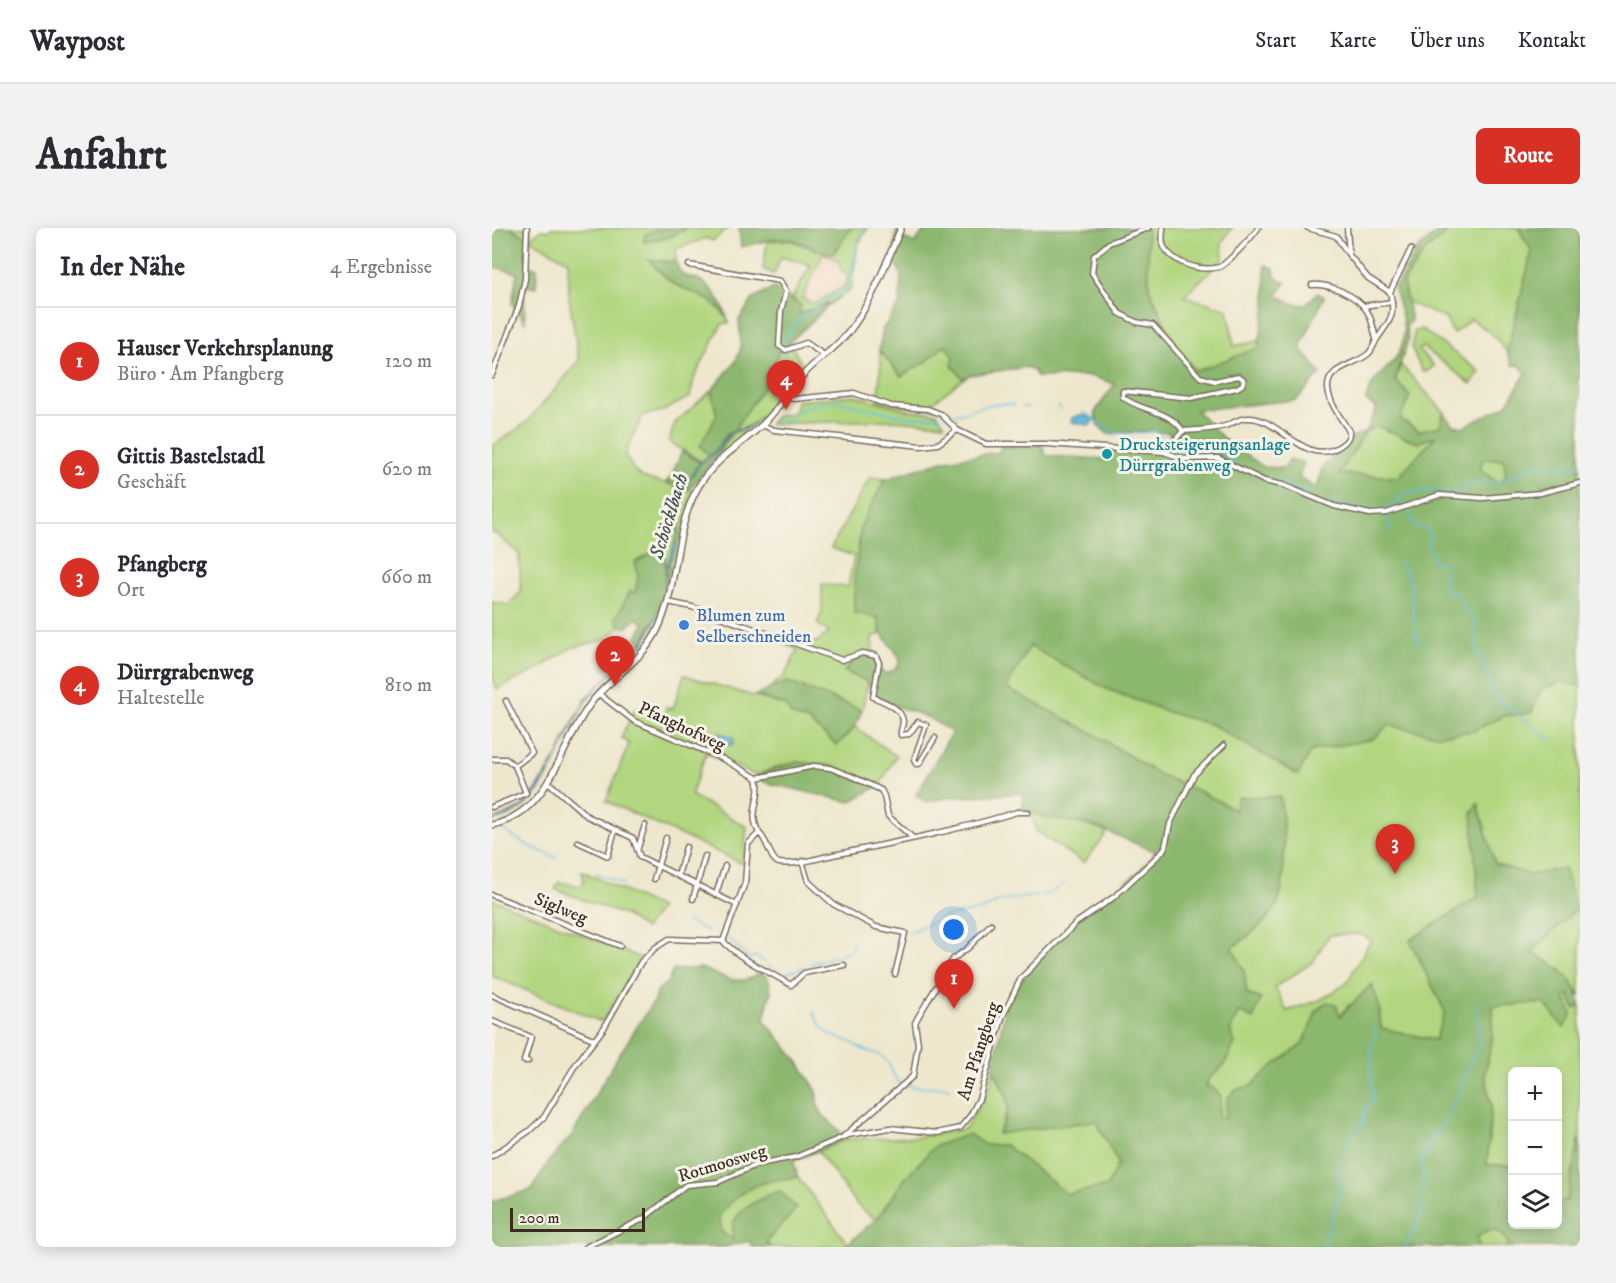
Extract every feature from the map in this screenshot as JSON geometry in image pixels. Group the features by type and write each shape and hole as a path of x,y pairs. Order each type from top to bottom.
{"main road":[{"path":"492,825 510,821 521,814 548,782 582,718 599,694 647,647 658,630 668,602 688,514 696,490 717,463 762,425 804,374 846,335 882,278 901,228"}],"street":[{"path":"492,375 519,306 525,279 527,228"},
{"path":"1148,228 1109,243 1094,256 1092,273 1104,294 1124,316 1153,325 1200,377 1215,381 1239,376 1244,380 1237,388 1191,398 1123,391 1123,397 1130,403 1152,409 1179,425 1183,431"},
{"path":"1163,228 1164,246 1170,253 1192,267 1204,268 1220,267 1228,262 1244,243 1254,238 1258,228"},
{"path":"1308,228 1336,236 1368,278 1390,292"},
{"path":"1347,228 1349,255"},
{"path":"1164,452 1183,431 1225,426 1245,417 1260,420 1312,450 1322,452 1336,448 1350,434 1333,403 1328,389 1330,380 1340,368 1369,354 1376,340 1389,325 1392,302 1390,292 1411,249"},
{"path":"689,265 708,266 780,281 786,291 778,342 781,349 806,343 824,355"},
{"path":"1312,285 1331,287 1354,299 1367,310 1376,340"},
{"path":"1362,306 1392,302"},
{"path":"787,396 794,399 859,394 891,406 937,412 957,430 991,445 1046,444 1164,452 1184,459 1218,458 1252,476 1334,506 1375,514 1439,495 1483,498 1540,493 1580,483"},
{"path":"762,425 774,430 921,446 938,444 957,430"},
{"path":"668,602 702,610 842,660 862,653 876,656 879,663 873,697 887,703 901,715 903,719 900,735 909,734 918,722 926,724 914,760 916,764 919,764 935,738"},
{"name":"Pfanghofweg","path":"599,694 634,721 723,759 757,778"},
{"path":"506,701 531,748 530,755 514,766"},
{"name":"Am Pfangberg","path":"843,1137 890,1128 937,1133 960,1128 979,1099 1002,1018 1021,978 1076,923 1114,897 1162,852 1166,847 1170,824 1194,775 1224,745"},
{"path":"492,759 506,759 514,766 526,793 492,807"},
{"path":"914,839 888,816 884,796 880,790 851,776 830,768 814,766 757,778 759,790 753,822 759,833 767,840 774,860 778,863 802,861 914,839 1017,812 1028,812"},
{"path":"548,782 587,816 633,838 640,857 737,905"},
{"path":"638,849 645,825"},
{"path":"578,842 608,856 615,830"},
{"path":"723,941 746,883 748,843 759,833"},
{"path":"654,879 666,838"},
{"path":"678,876 686,847"},
{"path":"693,899 705,856"},
{"path":"802,861 808,881 833,904 876,927 905,933 895,974"},
{"path":"716,894 725,866"},
{"name":"Siglweg","path":"492,895 620,946"},
{"path":"843,1137 913,1076 918,1044 915,1023 918,1017 952,959 968,948 992,924"},
{"path":"492,1156 544,1118 593,1040 604,1028 641,962 655,948 669,939 723,941 743,959 777,975 791,986 804,973 844,965"},
{"path":"492,995 593,1040"},
{"path":"492,1021 531,1037 524,1061 528,1061"},
{"name":"Rotmoosweg","path":"586,1247 652,1214 681,1187 718,1182 758,1164 796,1157 843,1137"}],"shaded area":[{"path":"823,253 838,260 842,271 848,275 845,286 814,304 802,299"}],"green space":[{"path":"492,228 511,228 530,239 528,265 537,268 536,287 524,287 525,322 512,303 517,273 492,266"},
{"path":"511,228 530,228 530,238 541,230 549,231 551,228 659,228 645,235 671,237 687,228 728,228 713,241 706,238 676,249 676,262 650,261 671,282 713,303 725,315 729,323 722,324 694,378 690,397 663,411 643,415 625,454 639,475 687,488 693,492 674,566 666,565 663,547 638,577 635,594 631,591 616,618 620,626 606,639 571,648 533,672 497,689 492,676 492,602 508,605 521,592 519,554 495,533 492,534 492,447 527,422 579,361 569,297 568,261"},
{"path":"659,228 687,228 671,237 644,242 645,235"},
{"path":"739,228 851,228 834,253 787,239 741,247"},
{"path":"851,228 868,228 858,244 851,288 829,305 828,303 799,314 800,305 792,298 811,265 781,257 774,274 763,269 767,242 786,240 816,250 834,253","holes":["823,253 838,260 842,271 848,275 845,286 814,304 802,299"]},
{"path":"897,228 901,232 901,237 915,243 926,228 1147,228 1149,288 1175,345 1196,371 1258,348 1266,306 1265,265 1274,268 1275,277 1286,283 1277,295 1293,304 1306,305 1317,293 1324,297 1300,348 1321,374 1296,400 1196,410 1224,439 1264,467 1284,468 1290,459 1304,463 1299,477 1317,489 1322,468 1353,437 1366,431 1377,408 1366,401 1368,393 1374,382 1394,360 1403,343 1403,325 1394,289 1417,250 1442,228 1452,228 1424,252 1403,283 1411,320 1406,326 1408,340 1395,380 1410,396 1400,419 1419,431 1440,426 1444,412 1453,425 1463,427 1507,405 1526,373 1518,364 1513,366 1507,352 1532,251 1518,228 1580,228 1580,378 1577,379 1580,388 1580,686 1563,682 1541,689 1531,713 1504,716 1473,731 1438,735 1389,725 1373,739 1311,751 1298,775 1213,725 1168,712 1107,689 1030,646 1006,688 1094,734 1160,775 1201,792 1235,810 1238,797 1280,797 1284,865 1278,902 1258,927 1232,947 1244,971 1247,994 1261,999 1253,1019 1239,1012 1230,1031 1235,1043 1224,1065 1208,1080 1206,1086 1212,1087 1221,1096 1219,1116 1225,1119 1227,1098 1235,1090 1251,1086 1269,1069 1303,1044 1317,1010 1327,1002 1336,1005 1340,1016 1372,984 1379,1006 1381,1028 1435,1040 1445,1012 1410,940 1478,897 1472,812 1478,803 1495,864 1530,875 1564,868 1576,909 1531,953 1548,961 1570,980 1579,997 1580,1006 1575,1009 1569,995 1565,997 1572,1014 1564,1028 1544,1003 1493,1006 1492,1040 1485,1074 1491,1105 1487,1165 1508,1165 1508,1229 1562,1229 1562,1201 1567,1200 1580,1137 1580,1247 1509,1247 1505,1237 1496,1230 1486,1231 1477,1238 1479,1247 844,1247 882,1214 905,1178 935,1146 969,1134 985,1145 1005,1145 1067,1194 1107,1186 1118,1163 1096,1121 998,1134 1007,1114 1008,1100 993,1069 1007,999 1036,962 1080,916 1102,902 1138,872 1156,852 1092,825 1044,817 1023,809 1023,793 945,798 926,802 916,795 952,732 929,718 875,698 868,682 844,671 856,659 877,654 880,671 887,674 899,664 897,654 881,632 878,618 854,613 854,583 861,526 885,479 946,460 999,452 1001,446 1041,444 1046,456 1108,459 1113,448 1161,451 1172,433 1148,431 1108,434 1098,425 1095,412 1115,384 1090,376 1037,377 1033,370 1026,367 969,375 963,379 952,365 954,358 945,345 926,362 901,376 879,350 883,329 900,304 901,275 893,256","holes":["1376,426 1418,443 1436,436 1398,477 1339,474 1366,431","1483,459 1504,459 1506,477 1497,483 1480,469"]},
{"path":"1147,228 1232,228 1222,242 1223,259 1184,296 1228,309 1234,346 1259,341 1258,349 1196,372 1175,345 1149,288"},
{"path":"1452,228 1518,228 1532,251 1507,352 1492,334 1471,319 1453,334 1445,318 1407,302 1403,283 1424,252"},
{"path":"649,260 676,262 681,273 704,283 720,301 729,323 719,308 705,298 673,283"},
{"path":"774,288 801,305 799,314 828,303 829,305 778,353 769,379 717,455 690,489 666,482 671,477 682,451 701,463 709,455 700,446 717,415 711,391 736,361 741,347 739,320 753,299"},
{"path":"1422,329 1480,372 1471,384 1423,347 1419,350 1434,366 1426,372 1422,371 1412,349 1414,331"},
{"path":"790,344 804,367 786,385 770,410 744,431 729,449 717,455 769,379 778,353"},
{"path":"945,344 955,358 952,365 963,379 931,404 933,408 903,406 878,400 881,362 879,350 901,376 926,362"},
{"path":"1401,365 1444,412 1440,426 1419,431 1400,419 1395,380"},
{"path":"711,391 717,415 700,446 709,455 704,463 669,442 675,423"},
{"path":"854,395 907,410 937,413 944,424 892,420 770,424 776,416 790,414 796,409 796,401"},
{"path":"1376,426 1418,443 1437,435 1398,477 1338,474 1366,431"},
{"path":"1504,458 1506,477 1497,483 1480,469 1483,459"},
{"path":"870,477 885,479 861,526 854,583 854,613 878,618 881,634 872,637 873,651 877,654 857,659 845,671 868,682 862,710 787,682 769,689 784,676 798,650 780,642 778,637 815,643 829,633 817,623 822,613 822,584 848,587 854,556 831,548"},
{"path":"664,547 666,579 668,565 672,566 658,615 649,628 658,616 643,647 649,629 641,644 637,637 644,623 636,618 627,628 620,626 616,618 630,591 635,593 638,577 635,562"},
{"path":"1030,646 1107,689 1168,712 1213,725 1298,775 1311,751 1373,739 1388,725 1438,735 1473,731 1504,716 1531,713 1541,689 1563,682 1580,686 1580,996 1561,970 1530,953 1575,909 1564,869 1530,875 1495,864 1478,804 1472,812 1478,897 1410,940 1445,1012 1435,1040 1381,1028 1379,1006 1349,1005 1340,1016 1336,1005 1327,1002 1317,1010 1303,1044 1269,1069 1251,1086 1235,1090 1226,1119 1219,1116 1206,1087 1208,1080 1224,1065 1235,1043 1230,1031 1239,1012 1260,999 1247,994 1244,971 1232,947 1258,928 1270,915 1281,893 1284,866 1280,797 1236,810 1160,775 1094,734 1006,688","holes":["1360,934 1371,940 1346,984 1320,1000 1287,1011 1275,987 1313,962 1329,935"]},
{"path":"684,675 786,706 791,715 808,721 837,745 855,727 896,756 880,785 834,768 803,763 772,768 757,776 706,753 691,795 747,827 743,864 606,801 629,744 621,737 635,709 664,719 666,707 673,709"},
{"path":"787,682 862,710 855,727 837,745 808,721 791,715 786,706 756,695"},
{"path":"796,762 832,766 880,785 850,802 764,782 757,776"},
{"path":"1030,810 1107,833 1084,863 1037,832"},
{"path":"582,871 660,908 645,929 624,915 555,889 559,882 579,886 584,882"},
{"path":"492,899 641,958 602,1022 492,976"},
{"path":"701,968 731,979 746,980 760,972 768,978 771,991 764,1020 797,1060 817,1091 818,1106 822,1114 848,1139 793,1161 798,1177 773,1180 753,1186 736,1197 719,1216 722,1233 733,1239 733,1224 740,1213 760,1199 780,1191 797,1208 766,1242 770,1247 752,1247 749,1241 724,1247 492,1247 492,1201 531,1190 549,1161 573,1134 617,1058 654,1001 658,990 668,982 673,970"},
{"path":"1568,995 1575,1008 1580,1006 1580,1137 1567,1200 1562,1201 1562,1067 1508,1067 1508,1165 1487,1165 1491,1105 1485,1074 1492,1040 1493,1006 1544,1003"},
{"path":"993,1069 1008,1100 1006,1113 998,1133 1096,1121 1118,1163 1107,1187 1067,1194 1005,1145 985,1145 905,1178 875,1220 856,1204 818,1151 848,1139 917,1137 965,1129 990,1087"},
{"path":"798,1177 848,1244 844,1247 770,1247 765,1242 768,1195 739,1215 733,1239 722,1233 719,1216 736,1197 753,1186 773,1180"},
{"path":"1496,1229 1505,1237 1509,1247 1479,1247 1477,1238 1486,1231"}],"water":[{"path":"1080,415 1095,419 1089,425 1071,422 1072,418"},
{"path":"762,418 750,427 729,434 715,453 700,463 690,480 700,462 714,452 728,433 752,425"},
{"path":"677,536 676,548 665,576 665,570"},
{"path":"663,599 662,609 649,631 661,608"},
{"path":"581,709 560,752 558,756 578,713"},
{"path":"719,733 733,737 734,743 730,745 717,741"},
{"path":"558,756 540,788 521,808 537,789"},
{"path":"520,808 512,815 492,821"}],"waterway":[{"name":"Schöcklbach","path":"760,419 771,408 782,388 789,334 806,314 848,289 858,239 865,228"},
{"path":"774,420 789,420 804,407 836,401 907,417 940,417"},
{"path":"947,416 989,405 1014,405"},
{"path":"1059,406 1061,410"},
{"path":"1023,407 1028,407"},
{"path":"1083,412 1109,431 1125,433 1156,431 1168,442"},
{"path":"1172,447 1184,454 1217,453 1224,455 1239,467"},
{"path":"1327,501 1357,509 1378,510 1396,502 1402,494 1427,491 1457,492 1471,483 1497,483 1539,464 1547,467 1580,465"},
{"path":"1252,473 1309,494"},
{"path":"1398,501 1404,504"},
{"path":"1407,508 1415,526 1429,530 1428,545 1434,562 1445,563 1444,589 1456,593 1468,614 1476,619 1476,653 1485,661 1485,670 1497,698 1544,736 1553,739"},
{"path":"1386,517 1390,531"},
{"path":"1400,560 1410,582 1416,634 1420,645"},
{"path":"498,827 529,846 557,858"},
{"path":"596,873 624,884"},
{"path":"907,933 944,917 982,910 1000,901 1049,894 1065,883"},
{"path":"686,921 708,931"},
{"path":"728,938 750,959 755,956 765,962"},
{"path":"839,954 850,951 854,943"},
{"path":"810,964 837,955"},
{"path":"767,965 785,978"},
{"path":"782,975 804,967"},
{"path":"1405,1247 1414,1232 1423,1207 1417,1196 1424,1187 1421,1163 1427,1147 1449,1114 1451,1105 1461,1093 1462,1082 1480,1042 1477,1009 1484,1000"},
{"path":"814,1012 820,1025 830,1035 883,1057 901,1084"},
{"path":"1324,1247 1341,1188 1337,1177 1338,1161 1353,1134 1363,1124 1365,1110 1373,1098 1370,1063 1374,1058 1370,1051 1375,1038 1375,1023"},
{"path":"907,1085 950,1088"}],"place":[{"name":"Dürrgrabenweg","path":"786,410"},
{"name":"Drucksteigerungsanlage Dürrgrabenweg","path":"1107,454"},
{"name":"Blumen zum Selberschneiden","path":"684,625"},
{"name":"Gittis Bastelstadl","path":"615,686"},
{"name":"Pfangberg","path":"1395,874"},
{"name":"Hauser Verkehrsplanung","path":"954,1009"}]}
